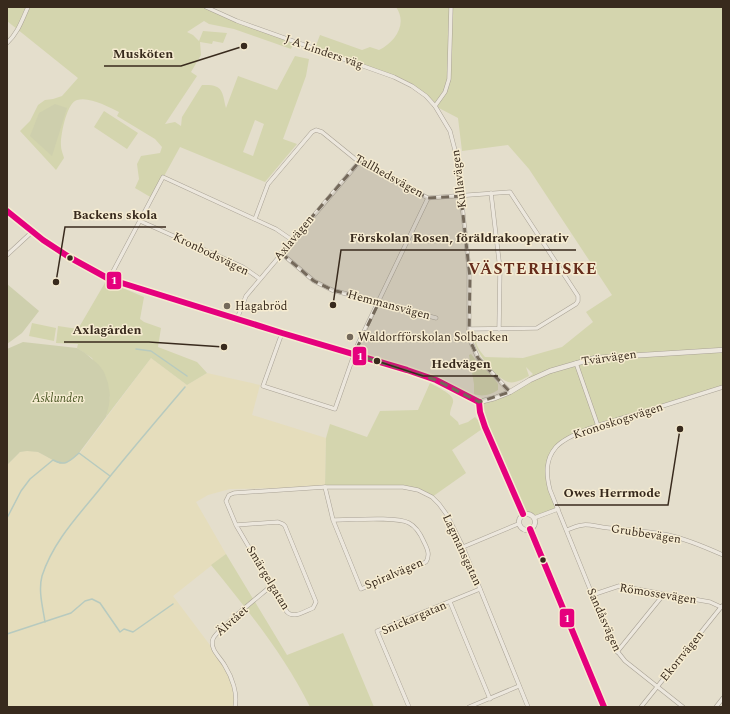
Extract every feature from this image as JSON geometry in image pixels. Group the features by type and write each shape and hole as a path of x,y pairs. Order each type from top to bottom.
{"street":[{"path":"7,43 13,37 28,7"},
{"name":"J A Linders väg","path":"206,7 237,21 394,77 412,86 435,106"},
{"path":"435,106 445,92 449,79 451,7"},
{"name":"Kullavägen","path":"435,106 445,120 453,140 457,158 470,278 469,338 478,358 510,392"},
{"name":"Tallhedsvägen","path":"256,219 268,184 314,130 319,130 322,132 359,162 428,198 507,191 512,194 578,298 576,304 538,328 499,329"},
{"name":"Axlavägen","path":"238,319 244,298 359,162"},
{"path":"109,279 163,176 256,219 276,229 292,240"},
{"path":"469,329 499,329 500,269 491,193"},
{"path":"282,333 263,386 335,409 354,354 428,198"},
{"path":"7,211 33,232 70,257 109,279 436,380 479,402 480,412 485,427 523,514"},
{"name":"Kronbodsvägen","path":"140,221 243,267 260,279"},
{"path":"7,255 33,232"},
{"name":"Hemmansvägen","path":"281,253 319,284 332,290 436,318"},
{"name":"Tvärvägen","path":"479,402 510,392 530,380 576,363 595,358 723,350"},
{"path":"576,363 598,426"},
{"name":"Kronoskogsvägen","path":"558,509 550,490 547,478 547,466 556,447 566,439 598,426 723,387"},
{"name":"Lagmansgatan","path":"229,495 234,493 324,487 403,487 426,493 440,504 447,515 480,589 528,707"},
{"name":"Spiralvägen","path":"324,487 333,520 361,589 426,562 429,557 428,551 418,530 409,523 398,519 333,520"},
{"name":"Smärgelgatan","path":"229,495 227,498 227,503 236,525 290,614 296,615 313,608 316,604 315,599 283,524 278,522 236,525"},
{"path":"534,518 558,509"},
{"name":"Sandåsvägen","path":"558,509 613,646 625,661 683,707"},
{"path":"518,524 519,518 523,514 529,513 534,518 534,525 530,530"},
{"path":"462,547 518,524"},
{"path":"518,524 523,529 530,530"},
{"name":"Grubbevägen","path":"567,530 582,524 668,535 708,548 723,555"},
{"path":"530,530 604,707"},
{"name":"Älvtået","path":"235,707 235,692 230,676 225,665 214,649 212,640 224,627 272,586"},
{"name":"Römossevägen","path":"592,595 617,586 710,602 723,606"},
{"name":"Snickargatan","path":"409,707 377,631 480,589"},
{"path":"617,652 664,594"},
{"path":"450,602 490,698"},
{"name":"Ekorrvägen","path":"641,707 723,606"},
{"path":"469,707 519,686"},
{"path":"716,707 723,698"}],"highlighted area":[{"path":"359,162 428,198 461,196 470,278 469,338 478,358 510,392 479,402 436,380 354,354 379,302 332,290 314,281 281,253"}],"shaded area":[{"path":"151,358 187,385 207,373 260,385 252,415 326,438 325,487 230,489 208,495 196,502 226,554 173,596 225,665 235,691 235,707 7,707 7,465 20,452 27,450 38,452 60,464 80,453"}],"green space":[{"path":"7,7 206,7 294,42 291,49 234,29 209,24 204,21 187,32 199,41 203,31 227,33 223,43 213,41 212,44 200,42 201,55 191,72 197,76 165,124 175,122 181,126 182,117 202,85 214,86 221,90 226,108 238,76 277,90 295,56 309,59 306,76 283,139 297,144 265,182 180,147 152,198 135,188 139,179 137,164 141,156 160,153 162,147 155,139 117,116 119,112 99,103 82,99 73,102 67,113 61,141 61,149 64,158 56,170 20,131 30,121 38,105 45,100 62,96 78,78 7,21","holes":["255,120 264,124 253,156 243,152"]},
{"path":"396,7 723,7 723,387 573,435 553,452 546,474 558,509 534,518 529,513 523,514 485,427 479,402 510,392 533,374 526,367 529,376 519,381 508,382 502,379 491,369 480,355 476,348 473,335 476,332 477,345 485,357 523,358 562,347 593,322 586,312 612,295 529,169 508,145 462,151 458,118 435,106 412,86 315,48 320,35 362,50 370,47 379,50 385,47 395,37 400,26 401,20"},
{"path":"55,104 67,108 52,156 30,136 39,113"},
{"path":"104,111 138,133 127,149 94,127"},
{"path":"106,281 144,297 140,319 161,328 158,347 197,362 207,373 187,385 151,358 106,417 110,395 92,358 77,348 78,344 56,343 58,326 78,329"},
{"path":"7,284 39,311 22,333 7,344"},
{"path":"32,323 56,328 54,341 29,336"},
{"name":"Asklunden","path":"23,342 77,348 99,365 104,372 108,383 110,395 106,417 79,453 70,461 65,463 60,464 38,452 27,451 20,452 7,465 7,349"},
{"path":"471,354 498,384 498,390 486,395 474,394 474,384 469,355"},
{"path":"430,383 450,395 453,401 450,415 458,422 459,425 468,422 475,417 482,429 452,450 466,473 432,497 422,492 395,487 325,487 326,438 330,424 367,437 380,411 418,410"},
{"path":"226,554 287,655 343,633 374,707 310,707 289,669 265,633 211,565"}],"waterway":[{"path":"136,349 151,351 187,376"},
{"path":"45,622 40,588 42,576 52,552 74,520 185,387"},
{"path":"7,518 21,491 30,479 53,460 64,463 70,461 79,453 110,476"},
{"path":"7,634 71,613 85,601 92,599 100,603 120,632 124,629 133,632 173,604"}],"transit line":[{"name":"1","path":"7,211 43,240 69,257 109,279 407,370 436,380 479,402"},
{"name":"1","path":"479,402 480,412 485,427 523,514"},
{"name":"1","path":"530,529 604,707"}],"place":[{"name":"Musköten","path":"244,46"},
{"name":"Backens skola","path":"56,282"},
{"name":"Förskolan Rosen, föräldrakooperativ","path":"333,305"},
{"name":"Hagabröd","path":"227,306"},
{"name":"Waldorfförskolan Solbacken","path":"350,337"},
{"name":"Axlagården","path":"224,347"},
{"name":"Hedvägen","path":"377,361"},
{"name":"Owes Herrmode","path":"680,429"}],"district":[{"name":"VÄSTERHISKE","path":"533,269"}]}
